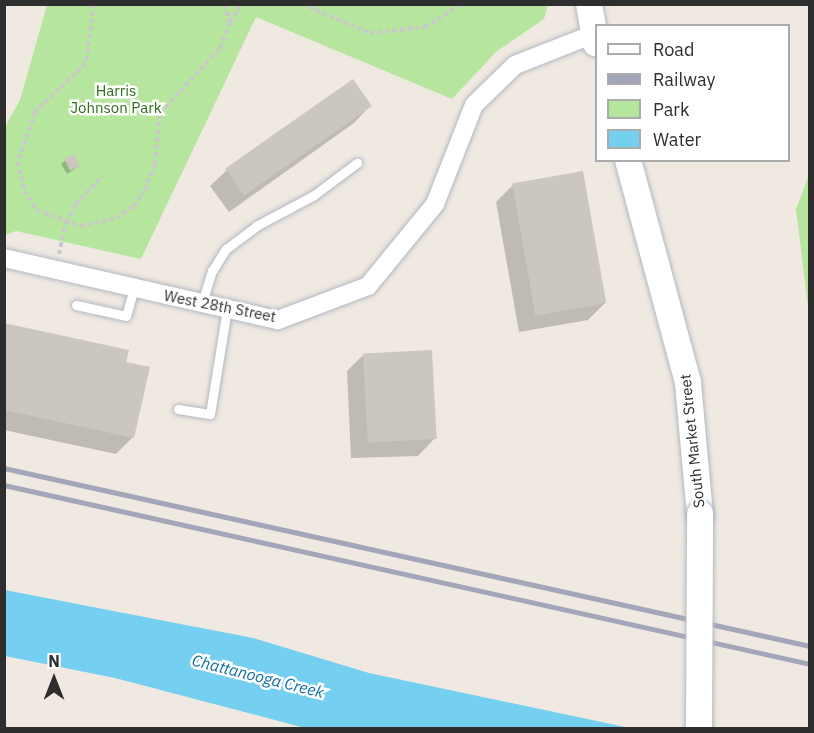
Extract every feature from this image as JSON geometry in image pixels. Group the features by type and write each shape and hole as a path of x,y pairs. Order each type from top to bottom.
{"main road":[{"path":"589,4 595,38"},
{"name":"South Market Street","path":"629,162 688,383 700,514 699,729"}],"street":[{"name":"West 28th Street","path":"4,258 278,320 368,286 435,204 474,105 515,65 595,38"}],"lane":[{"path":"202,303 212,271 226,249 256,226 314,195 357,163"},
{"path":"76,306 126,316 134,288"},
{"path":"178,409 210,414 227,309"}],"path":[{"path":"94,4 86,63 35,112 18,162 24,191 37,210 66,222 99,224 134,206 145,190 154,164 160,113 220,48 230,23 242,4"},
{"path":"224,4 230,23"},
{"path":"302,4 370,33 425,27 462,4"},
{"path":"55,270 66,222 76,204 103,176"}],"green space":[{"name":"Harris Johnson Park","path":"47,5 548,5 544,19 497,51 452,99 256,17 141,259 16,231 5,235 5,127 20,100"},
{"path":"810,175 809,314 796,209"}],"water":[{"name":"Chattanooga Creek","path":"5,590 253,638 369,673 630,728 305,728 115,678 5,656"}],"building":[{"path":"353,79 372,106 244,196 225,168"},
{"path":"74,154 80,166 70,171 64,159"},
{"path":"583,171 606,303 535,315 512,184"},
{"path":"4,323 129,350 126,362 150,367 134,438 4,410"},
{"path":"432,350 437,439 368,442 363,354"}],"railway":[{"path":"4,468 810,646"},
{"path":"4,485 810,664"}]}
